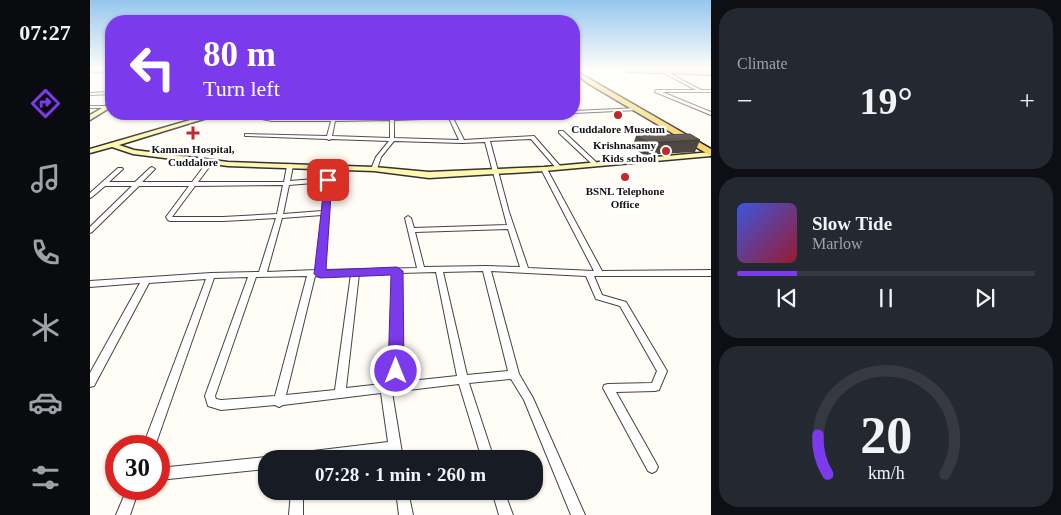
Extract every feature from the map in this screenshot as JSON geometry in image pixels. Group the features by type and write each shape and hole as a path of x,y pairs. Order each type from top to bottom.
{"main road":[{"path":"609,94 710,155"}],"street":[{"path":"663,94 711,114"},
{"path":"90,107 105,106"},
{"path":"90,118 105,109"},
{"path":"580,112 634,110"},
{"path":"90,151 197,120"},
{"path":"272,120 333,120 329,139"},
{"path":"374,169 378,157 392,141 393,120"},
{"path":"452,120 462,142"},
{"path":"561,132 594,163"},
{"path":"247,135 462,142 532,137 558,167"},
{"path":"487,140 494,172 524,270"},
{"path":"113,145 133,152 210,162 374,169 429,174 544,169 594,163 710,155"},
{"path":"210,162 169,217 170,219 223,219 326,213"},
{"path":"290,166 279,215 210,396 212,403 221,405 279,402 463,379 514,375"},
{"path":"279,402 315,274 326,213 328,180 333,167"},
{"path":"90,196 120,169"},
{"path":"90,231 152,169"},
{"path":"544,169 594,274 599,297 623,304 662,370 655,387 608,388 652,467"},
{"path":"102,184 286,183 328,180"},
{"path":"408,218 421,270"},
{"path":"411,230 511,227"},
{"path":"90,284 257,274 355,273 486,268 594,274 711,273"},
{"path":"486,268 514,375 528,398 578,515"},
{"path":"438,270 463,379 485,450"},
{"path":"396,450 391,388 397,271"},
{"path":"340,394 355,273"},
{"path":"153,435 211,276"},
{"path":"90,383 146,280"},
{"path":"170,473 258,464"},
{"path":"122,515 128,500"},
{"path":"296,515 297,500"},
{"path":"404,500 406,515"},
{"path":"501,500 506,515"}],"building":[{"path":"690,134 700,140 649,143 636,136"}],"place":[{"name":"Cuddalore Museum","path":"618,115"},
{"name":"Kannan Hospital, Cuddalore","path":"193,133"},
{"name":"Krishnasamy Kids school","path":"666,151"},
{"name":"BSNL Telephone Office","path":"625,177"}],"route":[{"path":"328,180 320,274 397,271 396,371"}]}
